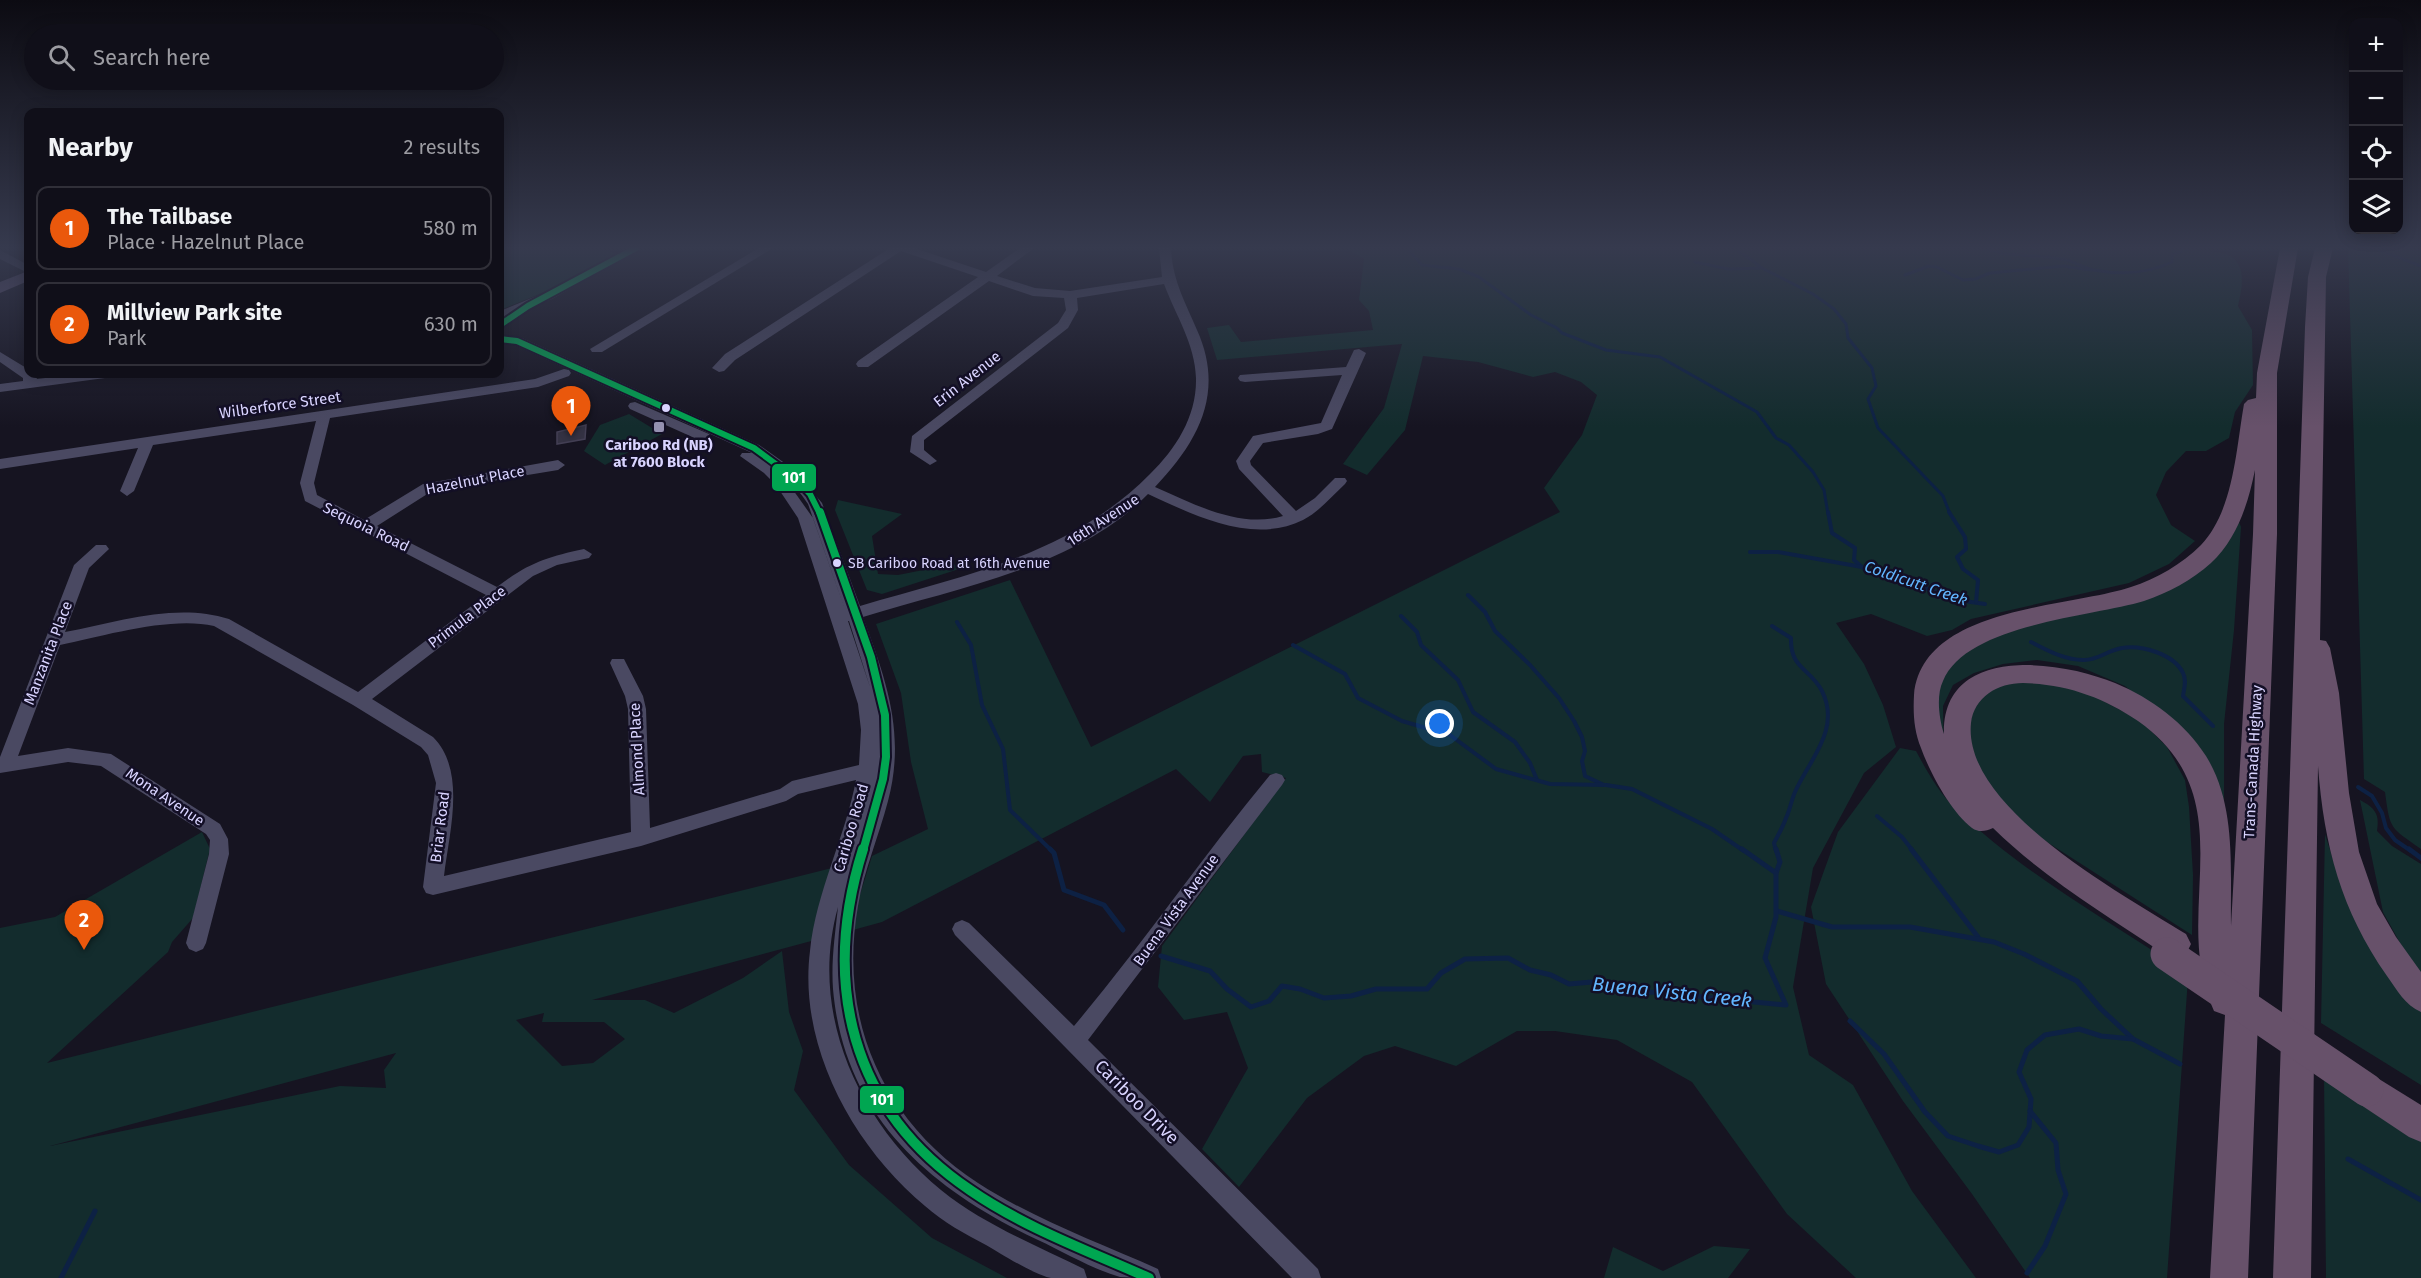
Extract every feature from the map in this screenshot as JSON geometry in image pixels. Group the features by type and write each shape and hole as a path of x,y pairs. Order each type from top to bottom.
{"highway":[{"name":"Trans-Canada Highway","path":"2229,1278 2265,534 2267,373 2279,308"},
{"path":"2292,1278 2304,723 2316,308"},
{"path":"2267,373 2258,387 2230,517 2212,548 2193,566 2165,583 2136,594 2006,625 1976,634 1955,646 1943,656 1933,671 1927,688 1925,708 1929,739 1950,780 1969,806 1990,827 2045,871 2171,949 2371,1084 2421,1125"},
{"path":"2309,614 2326,691 2338,823 2344,854 2353,883 2379,939 2421,997"},
{"path":"2171,949 2040,852 2017,833 1983,797 1971,778 1958,745 1957,714 1969,693 1981,684 2021,673 2069,678 2107,691 2143,711 2171,734 2195,762 2204,780 2209,803 2215,876 2217,966 2239,1063"},
{"path":"2371,1084 2421,1109"}],"street":[{"path":"504,314 523,308"},
{"path":"504,322 526,308"},
{"path":"597,349 667,308"},
{"path":"719,368 729,357 806,308"},
{"path":"863,364 944,308"},
{"name":"Erin Avenue","path":"930,461 917,452 917,439 1063,325 1072,308"},
{"name":"16th Avenue","path":"847,616 1001,572 1047,554 1103,524 1148,489 1172,460 1189,434 1200,407 1203,363 1198,341 1182,308"},
{"name":"Cariboo Road","path":"504,339 517,341 715,430 754,448 785,468 805,488 815,503 847,616"},
{"name":"Cariboo Road","path":"504,345 673,424 742,453 769,470 791,495 805,518 879,687 887,734 875,776 826,914 819,965 829,1045 849,1098 875,1139 901,1170 934,1199 1007,1244 1075,1278"},
{"path":"1293,518 1243,461 1258,439 1318,430 1327,426 1359,352"},
{"path":"0,356 24,372"},
{"path":"1245,378 1350,371"},
{"name":"Wilberforce Street","path":"0,464 538,383 564,373"},
{"path":"30,378 30,384"},
{"path":"0,388 75,378"},
{"name":"Sequoia Road","path":"324,416 307,483 308,494 316,502 498,594"},
{"path":"127,491 147,442"},
{"name":"Hazelnut Place","path":"365,526 428,487 558,465"},
{"path":"1148,489 1208,516 1228,522 1263,524 1293,518 1319,503 1340,480"},
{"name":"Manzanita Place","path":"3,765 82,565 101,549"},
{"name":"Primula Place","path":"359,700 498,594 540,566 584,554"},
{"name":"Briar Road","path":"54,640 166,619 184,617 212,619 223,623 359,700 427,742 440,760 445,783 433,887 641,838 786,794 794,796 875,776"},
{"name":"Almond Place","path":"618,663 637,709 641,838"},
{"name":"Mona Avenue","path":"3,765 68,755 105,759 213,829 219,838 219,854 196,944"},
{"name":"Cariboo Road","path":"875,776 849,904 842,959 845,1007 867,1077 882,1104 911,1141 939,1169 998,1207 1149,1278"},
{"name":"Buena Vista Avenue","path":"1075,1040 1109,1001 1231,835 1276,780"},
{"name":"Cariboo Drive","path":"962,929 1075,1040 1309,1278"}],"green space":[{"path":"1366,308 2239,308 2252,330 2253,385 2235,412 2229,438 2206,451 2186,451 2166,472 2156,495 2171,525 2195,541 2169,564 2129,583 1971,619 1952,630 1927,636 1871,614 1836,623 1864,664 1883,705 1896,747 1864,773 1813,868 1793,987 1809,1055 1853,1085 1912,1191 1976,1278 1856,1278 1787,1214 1692,1082 1617,1040 1555,1031 1517,1031 1456,1066 1395,1046 1364,1056 1307,1098 1239,1187 1202,1149 1248,1068 1227,1012 1184,1020 1158,987 1162,946 1286,778 1262,772 1261,754 1243,756 1210,802 1176,769 882,922 853,930 859,898 872,856 928,829 911,762 901,693 876,624 1010,580 1091,747 1560,512 1544,488 1582,435 1597,395 1581,382 1555,372 1533,377 1478,362 1423,356 1405,430 1367,475 1343,464 1384,408 1402,344 1217,360 1207,328 1229,325 1241,342 1373,330 1369,311"},
{"path":"2350,308 2421,308 2421,849 2393,826 2388,814 2385,792 2364,779"},
{"path":"629,414 662,434 605,465 584,451 600,425"},
{"path":"838,500 902,514 872,536 878,574 898,575 954,564 959,569 882,594 867,590 835,510"},
{"path":"2239,522 2241,527 2234,630 2224,724 2224,812 2159,713 2125,686 2078,666 2037,660 2003,664 1974,673 1953,685 1943,706 1944,765 1933,692 1940,669 1977,639 2153,592"},
{"path":"2010,680 2077,687 2141,721 2167,747 2185,780 2189,807 2193,875 2192,935 2036,835 1985,785 1971,755 1966,727 1972,701"},
{"path":"1900,748 1916,751 1933,781 1949,802 2006,852 2061,891 2175,965 2188,978 2167,1278 2030,1278 1972,1194 1903,1101 1826,984 1811,907 1838,832"},
{"path":"2360,800 2375,812 2378,820 2377,831 2392,846 2421,864 2421,981 2383,912"},
{"path":"202,832 210,849 193,918 172,942 168,952 47,1063 832,868 815,940 592,1000 645,1000 674,1013 743,978 782,951 789,1012 803,1051 794,1090 849,1165 932,1238 1007,1278 0,1278 0,928 55,917","holes":["544,1013 542,1022 604,1022 625,1039 593,1063 562,1066 516,1020","396,1053 384,1070 386,1088 340,1086 50,1146"]},
{"path":"2325,834 2342,888 2421,1008 2421,1085 2321,1023"},
{"path":"2324,1075 2421,1134 2421,1278 2326,1278"},
{"path":"1714,1246 1750,1249 1728,1278 1604,1278 1613,1247 1663,1271"}],"building":[{"path":"586,425 585,439 557,444 557,432"}],"waterway":[{"name":"Coldicutt Creek","path":"1521,308 1562,333 1606,350 1660,357 1757,412 1776,438 1789,445 1813,472 1824,490 1828,514"},
{"path":"1832,308 1846,324 1848,338 1872,368 1876,386 1868,399 1878,428 1943,496 1950,513"},
{"name":"Coldicutt Creek","path":"1828,512 1832,533 1855,548 1854,560 1862,567"},
{"path":"1950,513 1965,537 1966,549 1957,557 1963,569 1978,580 1976,602"},
{"path":"1750,552 1778,552 1862,567"},
{"name":"Coldicutt Creek","path":"1862,567 1964,601 1985,604"},
{"path":"1468,595 1485,612 1495,631 1530,665 1559,698 1582,737 1585,751 1582,761 1585,776 1604,785"},
{"path":"1401,616 1417,632 1421,645 1458,680 1473,712 1515,742 1530,763 1537,780"},
{"name":"Buena Vista Creek","path":"957,622 971,645 982,705 1003,749 1010,810 1052,851"},
{"path":"1772,626 1791,638 1797,662 1822,691 1827,705 1828,718 1821,743 1795,792 1774,843 1776,851"},
{"name":"Coldicutt Creek","path":"2031,642 2056,654 2076,660 2093,659 2117,649 2130,647 2157,652 2179,666 2185,682 2183,696 2213,726"},
{"path":"1293,645 1345,674 1358,698 1402,721 1450,735 1496,769 1550,784 1604,785"},
{"path":"1604,785 1632,789 1712,829 1744,851"},
{"name":"Coldicutt Creek","path":"2358,787 2372,796 2382,813 2386,828 2395,840 2411,851"},
{"path":"1877,816 1902,837 1913,851"},
{"path":"1742,849 1776,873"},
{"path":"1776,849 1780,862 1776,873"},
{"path":"1911,849 1978,937"},
{"name":"Coldicutt Creek","path":"2409,849 2421,858"},
{"name":"Buena Vista Creek","path":"1052,851 1064,890 1104,905 1123,930"},
{"name":"Buena Vista Creek","path":"1161,956 1210,971 1227,989 1251,1007 1269,1001 1282,986 1300,989 1324,998 1351,996 1376,989 1427,989 1441,973 1465,959 1508,958 1530,970 1551,975 1569,984 1592,982 1638,993 1674,991 1702,997 1786,1005 1765,958 1776,917 1776,873"},
{"name":"Buena Vista Creek","path":"1777,911 1832,927 1910,927 1994,942 2024,954 2077,981 2101,1009 2133,1039"},
{"path":"1850,1021 1884,1054 1925,1112 1948,1136 1999,1152 2018,1145 2029,1127 2030,1111"},
{"path":"2030,1111 2031,1099 2019,1072 2027,1050 2045,1035 2079,1029 2101,1036 2133,1039"},
{"name":"Buena Vista Creek","path":"2133,1039 2180,1064"},
{"path":"2027,1273 2045,1246 2066,1194 2058,1170 2056,1143 2030,1111"},
{"name":"Buena Vista Creek","path":"2348,1159 2421,1200"},
{"path":"61,1278 95,1211"}],"transit line":[{"name":"101","path":"504,322 526,308"},
{"name":"101","path":"504,339 517,341 754,448 788,472 810,494 824,522 871,657 882,696 887,735 883,779 848,906 843,949 845,990 852,1029 864,1066 883,1101 906,1133 934,1162 968,1189 1011,1215 1149,1278"}],"place":[{"name":"Cariboo Rd (NB) at 7600 Block","path":"659,427"},
{"name":"The Tailbase","path":"571,436"},
{"name":"SB Cariboo Road at 16th Avenue","path":"837,563"},
{"name":"Millview Park site","path":"84,950"}]}
